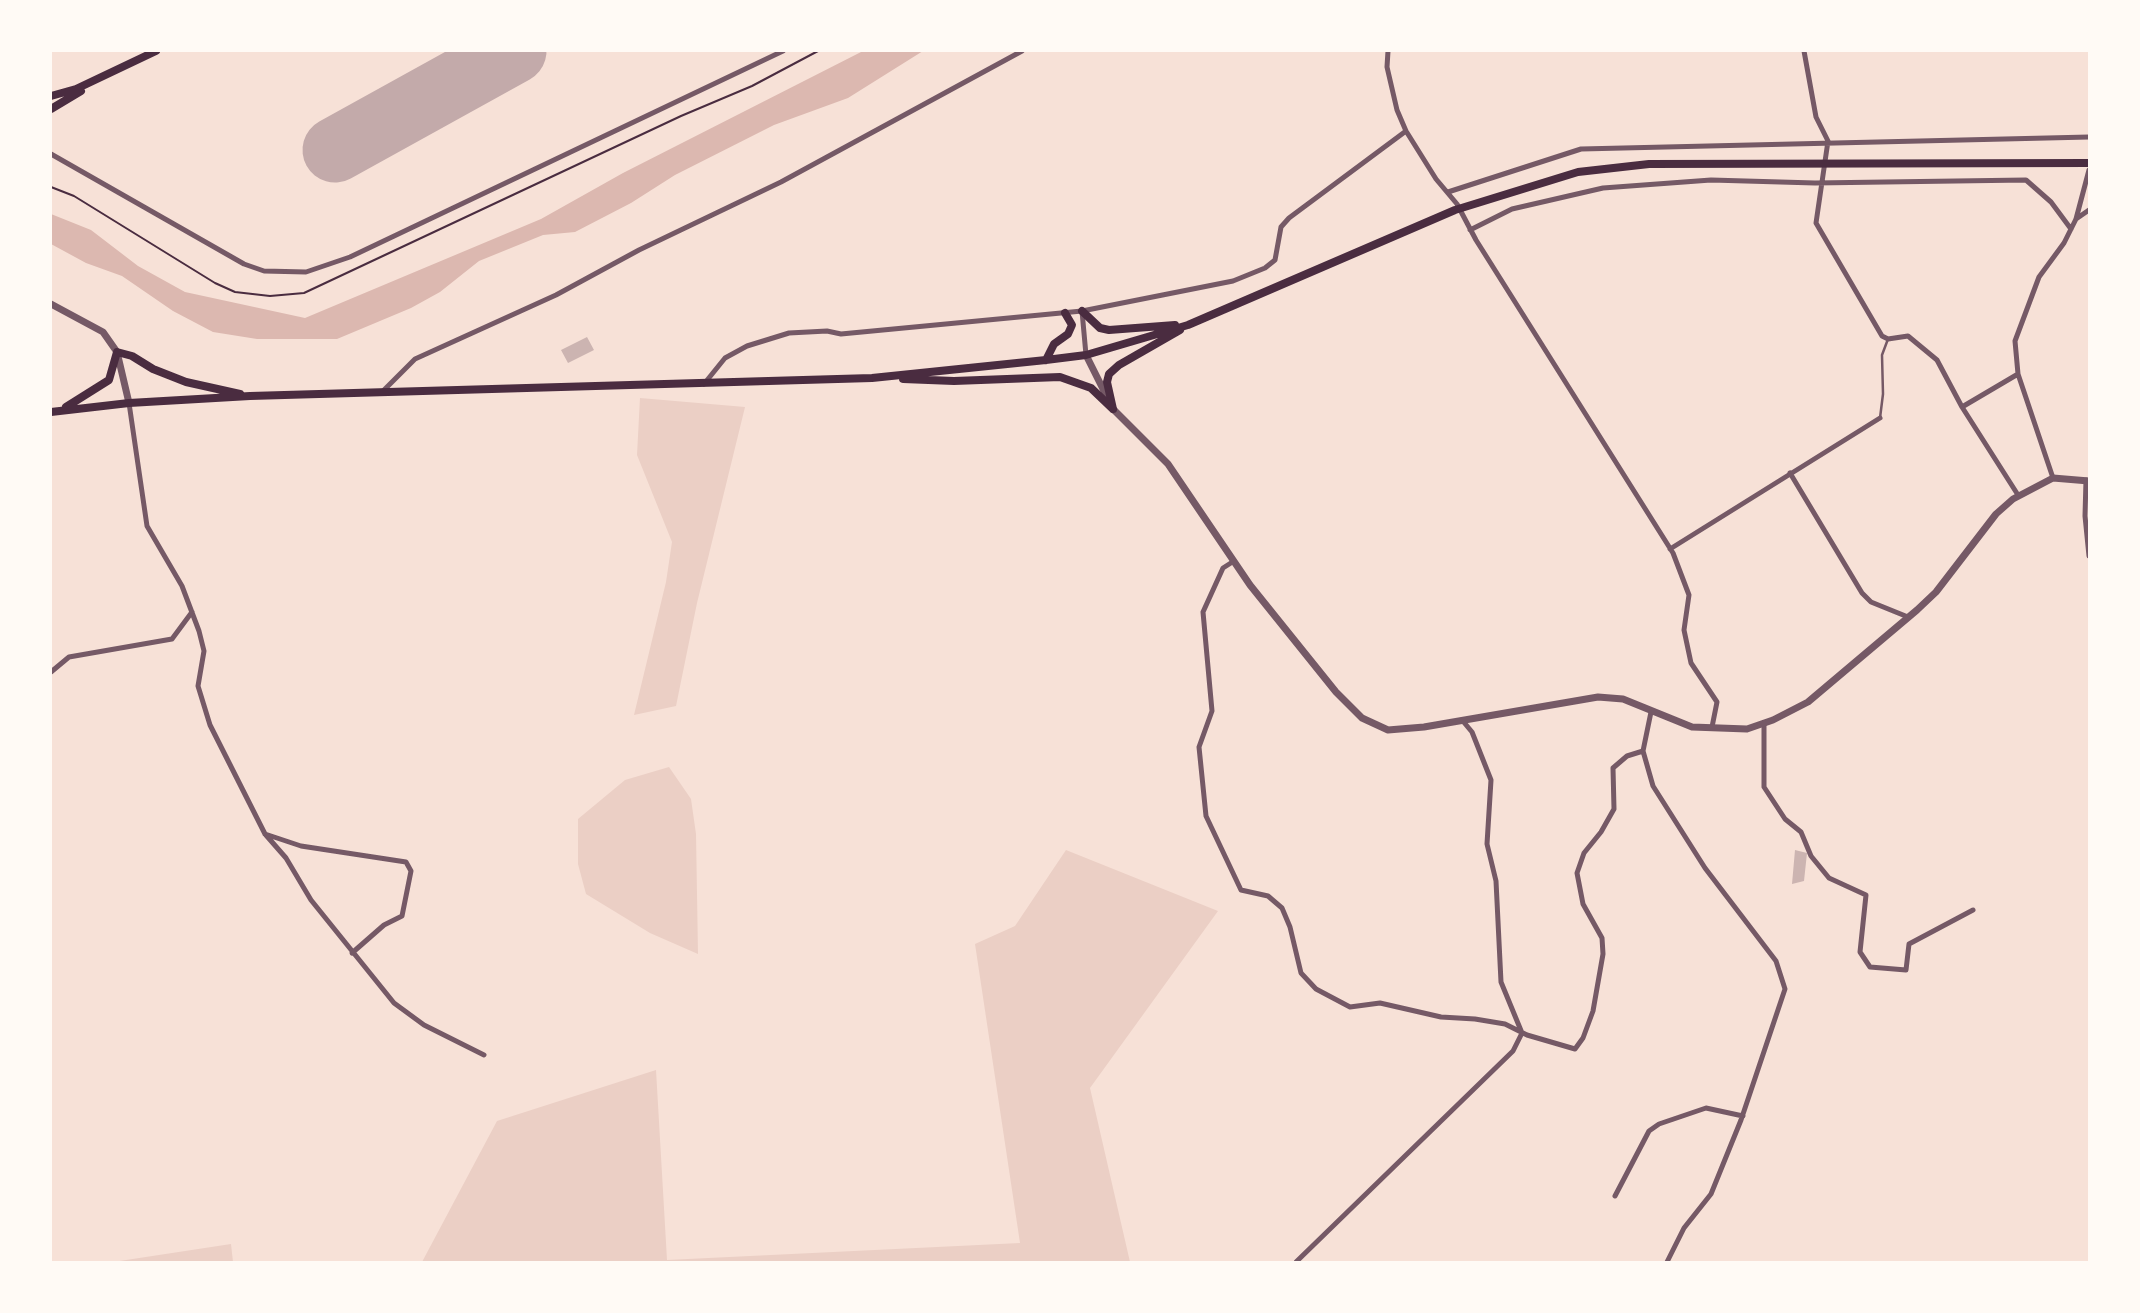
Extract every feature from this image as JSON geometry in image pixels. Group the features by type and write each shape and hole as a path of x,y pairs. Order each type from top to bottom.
{"main road":[{"path":"51,109 101,78 156,51"},
{"path":"51,96 101,78"},
{"path":"51,412 129,403 250,396 872,378 1046,360 1086,355 1188,325 1428,222 1488,199 1578,172 1649,164 2089,163"},
{"path":"1082,311 1100,328 1108,330 1188,325"},
{"path":"1046,360 1054,344 1068,334 1072,325 1065,313"},
{"path":"1114,409 1107,382 1109,373 1188,325"},
{"path":"63,410 108,380 117,352 132,356 153,369 186,382 250,396"},
{"path":"872,378 954,381 1060,377 1091,388 1114,409"}],"street":[{"path":"51,154 244,264 264,271 306,272 350,257 783,51"},
{"path":"383,393 415,359 556,295 639,250 781,182 1022,51"},
{"path":"1388,51 1390,78 1406,131 1436,179 1457,204 1670,549 1689,595 1684,630 1691,663 1717,702 1712,727"},
{"path":"1804,51 1816,117 1828,141 1824,183 1816,223 1882,336 1888,340 1908,336 1937,360 1962,407 2018,495"},
{"path":"704,384 724,358 747,346 789,333 827,331 841,334 1065,313 1233,281 1265,268 1275,260 1281,227 1289,218 1406,131"},
{"path":"1448,192 1581,149 2089,136"},
{"path":"2053,478 2018,374 2015,341 2039,277 2076,219 2089,170"},
{"path":"1471,230 1512,209 1603,188 1711,180 1824,183 2026,180 2051,202 2071,229"},
{"path":"2076,219 2089,210"},
{"path":"51,304 103,332 117,352 129,403 147,526 182,586 192,612 204,651 198,686 210,725 265,834 352,953 394,1003 410,1016 484,1055"},
{"path":"1082,311 1086,355 1114,409 1168,464 1234,561 1336,692 1362,718 1388,730 1598,697 1623,699 1692,727 1747,729 1808,702 1908,617 1936,592 1996,514 2018,495 2053,478 2088,481 2085,516 2089,556"},
{"path":"1962,407 2018,374"},
{"path":"1670,549 1880,418"},
{"path":"1790,473 1862,593 1871,602 1908,617"},
{"path":"1234,561 1223,568 1203,612 1212,711 1199,747 1206,816 1241,890 1268,896 1282,908 1290,927 1301,973 1316,989 1350,1007 1380,1003 1441,1017 1505,1024 1522,1033 1575,1049 1583,1038 1593,1011 1603,954 1602,937 1583,904 1577,873 1584,853 1601,832 1614,809 1613,768 1627,755 1643,751"},
{"path":"51,672 69,657 172,639 192,612"},
{"path":"1651,712 1643,751 1653,786 1705,868 1776,961 1785,989 1743,1116 1711,1194 1684,1228 1667,1262"},
{"path":"1296,1262 1513,1051 1522,1033 1501,982 1496,881 1487,844 1491,780 1472,732 1462,720"},
{"path":"1764,723 1764,787 1785,819 1801,832 1811,856 1829,878 1866,895 1860,953 1870,967 1906,970 1909,943 1973,910"},
{"path":"265,834 314,848 406,862 411,871 402,916 384,925 352,953"},
{"path":"1615,1196 1649,1131 1706,1108 1743,1116"}],"lane":[{"path":"1880,418 1883,394 1881,355 1888,340"}],"path":[{"path":"51,187 74,196 215,283 235,292 270,296 304,293 681,116 752,86 818,51"}],"shaded area":[{"path":"863,51 923,51 848,98 774,125 675,175 631,203 575,232 543,235 479,261 440,292 411,308 337,339 257,339 213,332 173,311 122,276 86,263 51,244 51,214 91,230 138,266 185,292 305,318 541,219 623,173"},
{"path":"640,398 745,407 697,603 676,706 634,715 666,582 672,542 637,455"},
{"path":"669,767 691,799 696,834 698,954 650,933 586,894 578,864 578,819 625,780"},
{"path":"1066,850 1218,911 1090,1088 1130,1262 422,1262 497,1121 656,1070 667,1260 1020,1243 975,944 1015,926"},
{"path":"231,1244 233,1262 113,1262"}],"building":[{"path":"587,337 594,350 568,363 561,350"},
{"path":"1795,850 1807,853 1804,881 1792,884"}],"runway":[{"path":"335,150 514,51"}]}
